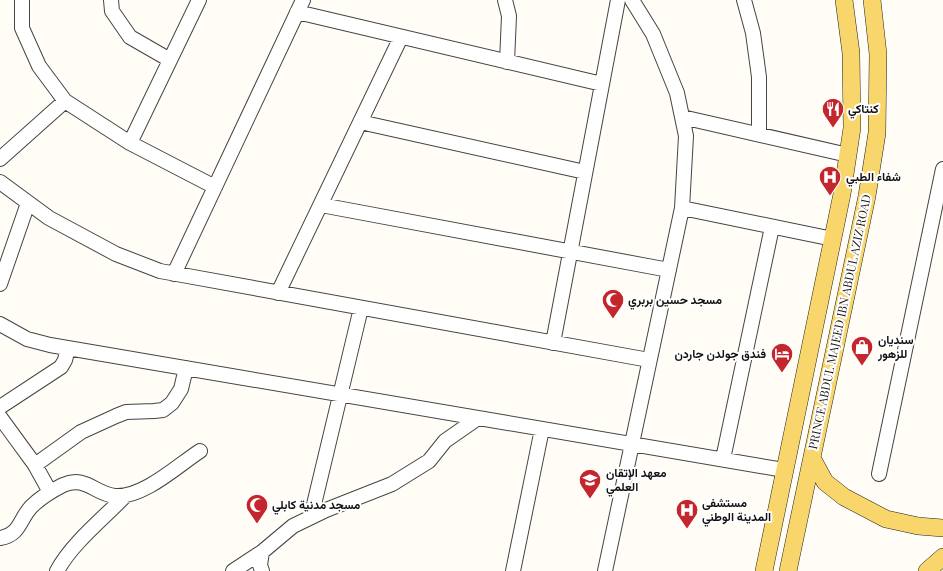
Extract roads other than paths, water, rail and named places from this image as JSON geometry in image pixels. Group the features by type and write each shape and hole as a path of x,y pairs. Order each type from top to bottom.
{"main road":[{"name":"PRINCE ABDUL MAJEED IBN ABDUL AZIZ ROAD","path":"764,571 842,194 852,128 851,53 844,0"},
{"name":"PRINCE ABDUL MAJEED IBN ABDUL AZIZ ROAD","path":"788,571 867,196 877,133 878,54 872,0"},
{"path":"803,379 827,385"},
{"path":"812,458 825,482 844,498 886,519 918,526 943,528"},
{"path":"928,571 943,557"}],"street":[{"path":"22,0 22,28 39,66 65,101 130,143 215,187"},
{"path":"111,0 112,11 130,37 170,60"},
{"path":"130,143 199,0"},
{"path":"505,0 509,16"},
{"path":"507,62 509,16 513,0"},
{"path":"553,343 618,0"},
{"path":"605,571 682,208 686,136 677,93 653,34 632,0"},
{"path":"744,0 752,33 759,77 760,134"},
{"path":"174,274 300,6 401,37 602,84"},
{"path":"278,293 401,37"},
{"path":"0,159 65,101"},
{"path":"682,117 848,155"},
{"path":"360,122 585,172"},
{"path":"879,474 943,169"},
{"path":"0,182 49,218 116,254 160,271 649,360"},
{"path":"0,284 28,202"},
{"path":"321,205 669,270"},
{"path":"682,208 832,239"},
{"path":"723,459 772,227"},
{"path":"311,517 362,308"},
{"path":"0,324 27,339 68,348 784,470"},
{"path":"0,406 61,367 65,360 68,348"},
{"path":"35,465 81,432 116,416 126,412 163,410 178,396 186,368"},
{"path":"0,418 35,465 50,492"},
{"path":"233,571 262,552 293,526 311,517 392,484 429,461 445,441 478,418"},
{"path":"513,571 542,428"},
{"path":"0,538 8,537 15,532 30,509 42,497 70,482 79,482 114,496 126,495 152,484 200,451"},
{"path":"57,571 64,558 73,548 126,495"},
{"path":"262,552 260,565 262,571"}],"place":[{"name":"كنتاكي","path":"833,128"},
{"name":"شفاء الطبي","path":"830,196"},
{"name":"مسجد حسين بربري","path":"613,320"},
{"name":"سنديان للزهور","path":"862,366"},
{"name":"فندق جولدن جاردن","path":"782,374"},
{"name":"معهد الإتقان العلمي","path":"590,500"},
{"name":"مسجد مدنية كابلي","path":"257,524"},
{"name":"مستشفى المدينة الوطني","path":"687,530"}]}
